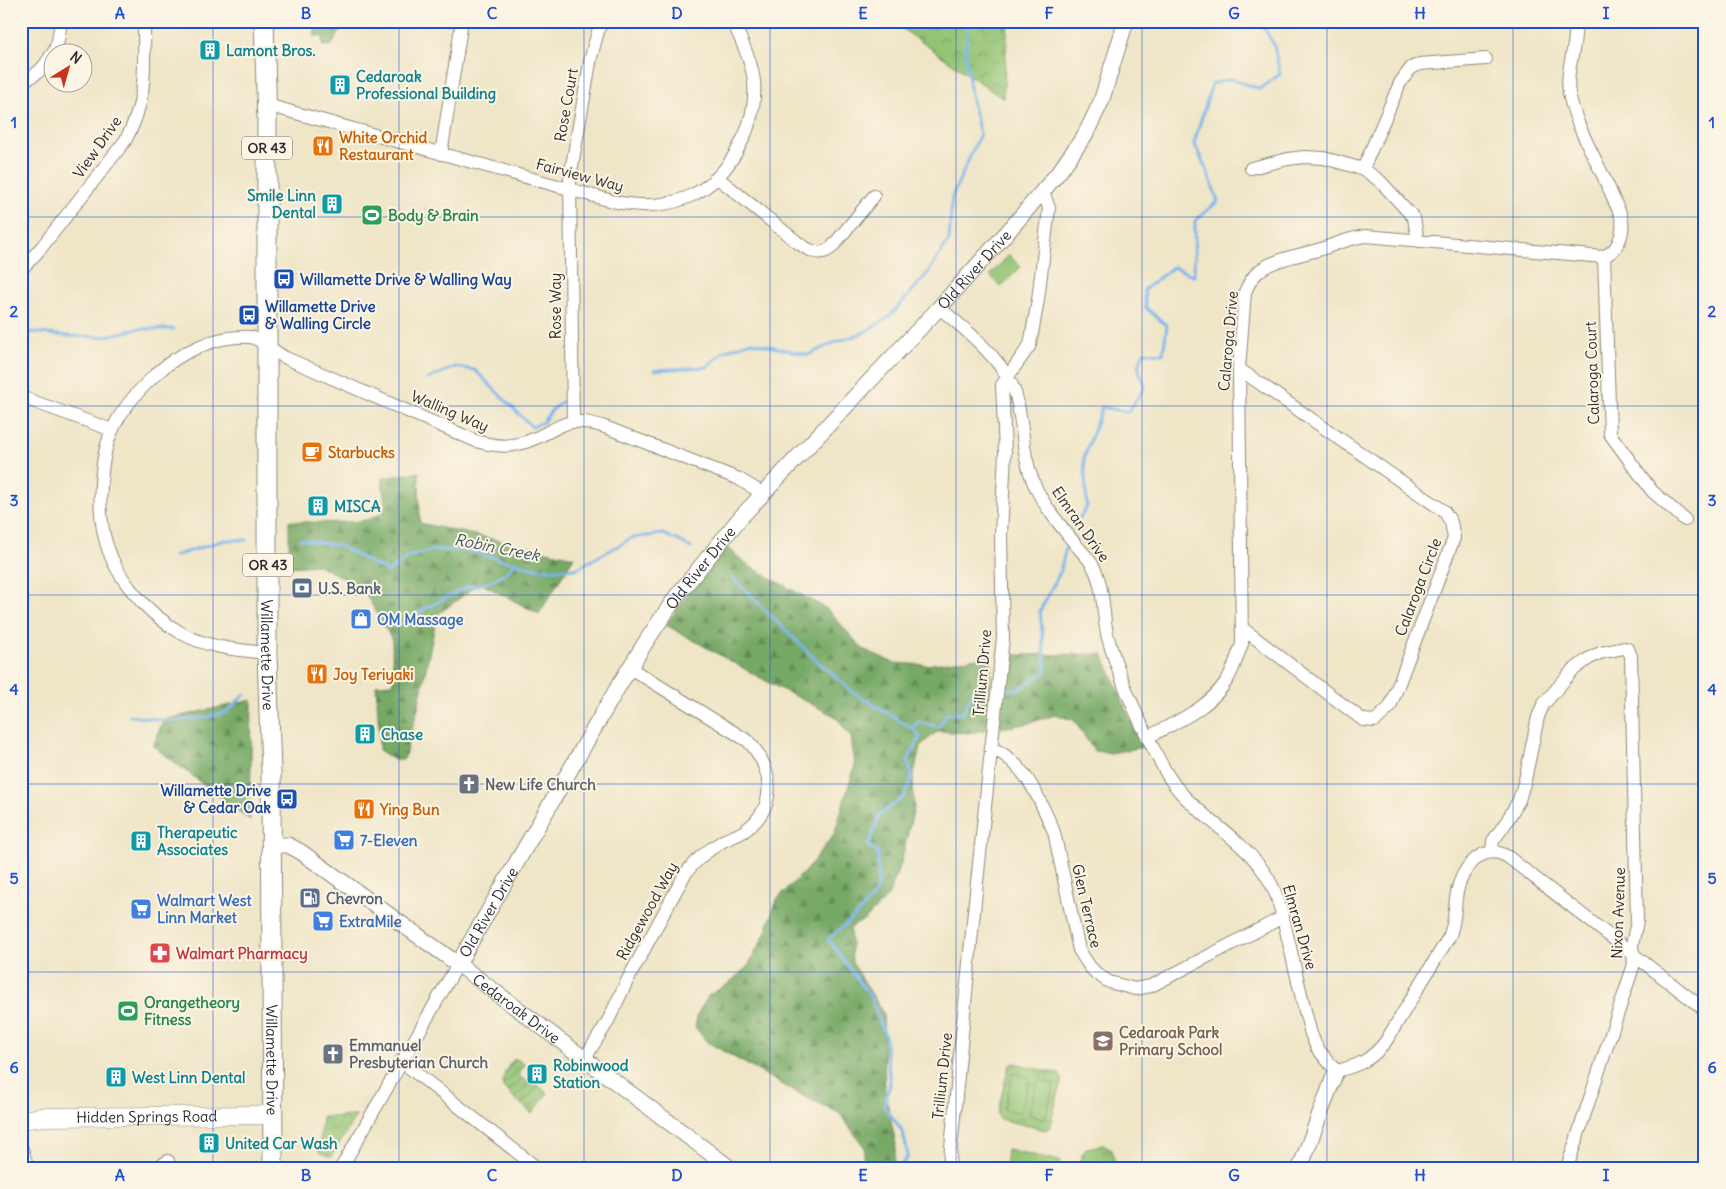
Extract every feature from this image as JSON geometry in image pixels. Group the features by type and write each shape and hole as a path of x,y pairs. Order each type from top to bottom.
{"main road":[{"name":"Willamette Drive","path":"264,21 267,105 267,653 271,844 273,1168"},
{"name":"Hidden Springs Road","path":"21,1120 44,1117 273,1115"}],"street":[{"path":"58,42 61,21"},
{"name":"View Drive","path":"21,270 125,141 132,129 138,116 142,98 144,79 144,21"},
{"path":"441,154 462,21"},
{"name":"Fairview Way","path":"267,105 620,203 638,205 678,202 688,198 718,178 730,164 744,137 754,99 754,84 752,67 733,21"},
{"name":"Old River Drive","path":"341,1168 401,1061 630,668 676,597 762,493 939,308 1043,192 1075,151 1097,112 1126,21"},
{"path":"1575,21 1575,38 1570,59 1568,82 1569,93 1579,123 1622,220 1622,231 1619,241 1613,250 1604,256"},
{"name":"Rose Court","path":"570,189 571,173 591,56 599,28"},
{"path":"1363,169 1396,91 1411,68 1420,64 1486,59"},
{"path":"21,80 27,80 42,67"},
{"path":"1251,168 1288,158 1304,157 1324,158 1363,169 1380,181 1414,218 1418,241"},
{"path":"718,178 798,242 810,251 817,253 828,252 874,196"},
{"name":"Rose Way","path":"570,189 573,422"},
{"name":"Trillium Drive","path":"949,1168 990,748 1003,638 1001,535 1005,452 1002,385 1030,345 1038,300 1049,208 1043,192"},
{"name":"Calaroga Drive","path":"1148,737 1192,713 1209,701 1227,681 1242,644 1239,369 1245,292 1259,271 1279,261 1355,238 1379,236 1418,241 1604,256"},
{"name":"Calaroga Court","path":"1604,256 1610,434 1652,491 1685,520"},
{"name":"Elmran Drive","path":"939,308 968,332 1008,377 1014,388 1028,469 1035,486 1050,512 1094,567 1099,580 1111,646 1148,737 1170,778 1182,794 1237,842 1258,864 1274,889 1283,917 1311,1034 1317,1048 1336,1071"},
{"name":"Walling Way","path":"267,653 232,649 196,640 184,634 150,610 124,580 105,537 101,511 102,474 112,430 140,390 174,359 205,345 234,338 252,337 284,357 491,446 504,447 525,443 555,428 573,422 588,422 739,478 762,493"},
{"name":"Calaroga Circle","path":"1239,369 1444,511 1452,522 1454,538 1390,707 1375,721 1363,720 1242,628"},
{"path":"21,397 112,430"},
{"name":"Nixon Avenue","path":"1492,851 1493,842 1519,800 1538,717 1543,705 1572,671 1588,659 1600,653 1624,648 1630,650 1632,656 1637,921 1632,945 1634,964 1568,1168"},
{"name":"Ridgewood Way","path":"585,1058 607,1023 627,981 685,874 695,861 711,849 741,834 753,824 764,808 768,790 768,777 764,763 758,751 748,742 630,668"},
{"name":"Glen Terrace","path":"990,748 1004,754 1017,766 1047,815 1054,832 1079,950 1090,967 1102,978 1135,989 1151,986 1283,917"},
{"name":"Cedaroak Drive","path":"271,844 288,845 301,852 458,964 730,1168"},
{"path":"1300,1168 1336,1071 1361,1064 1382,1047 1449,938 1455,919 1457,892 1464,874 1477,857 1485,852 1492,851 1508,856 1705,1010"},
{"path":"401,1061 538,1168"},
{"path":"21,1146 28,1168"},
{"path":"157,1168 168,1161"}],"green space":[{"path":"324,21 346,21 332,45 323,46 322,36 314,36 315,28"},
{"path":"891,21 1008,21 1003,99 998,95"},
{"path":"1009,255 1021,267 1001,287 990,275"},
{"path":"419,472 420,523 574,557 539,614 480,583 437,615 418,708 404,759 393,759 379,750 376,685 393,684 392,640 363,589 319,565 289,567 289,521 349,522 371,518 380,513 385,506 382,478"},
{"path":"726,547 749,566 827,609 863,649 894,663 926,665 992,656 987,730 969,733 938,731 921,745 913,777 914,808 901,863 888,896 866,919 850,928 852,962 883,1013 885,1092 896,1145 893,1168 861,1168 865,1148 839,1113 801,1095 707,1042 695,1027 698,1013 709,995 728,984 748,966 765,934 777,899 807,869 834,834 855,765 851,737 835,716 777,687 666,625 697,581"},
{"path":"1103,654 1135,731 1144,747 1111,753 1094,751 1074,720 1055,715 1026,724 1000,728 1009,655"},
{"path":"252,700 250,820 153,746 163,720"},
{"path":"517,1059 525,1065 518,1075 527,1082 530,1080 548,1093 532,1114 503,1087 506,1070 513,1060"},
{"path":"1014,1063 1059,1074 1062,1079 1050,1127 1045,1130 1000,1119 997,1114 1009,1066"},
{"path":"1013,1073 1030,1078 1020,1113 1004,1109"},
{"path":"1038,1080 1054,1084 1045,1119 1029,1115"},
{"path":"356,1116 331,1157 319,1152 322,1117"},
{"path":"1103,1145 1112,1150 1114,1156 1113,1168 1077,1168 1087,1148"},
{"path":"1007,1149 1060,1161 1059,1168 1005,1168"}],"waterway":[{"path":"655,370 707,367 726,350 752,342 808,355 833,343 863,333 889,317 928,273 949,240 952,197 980,134 971,96 965,52 968,21"},
{"path":"1074,528 1087,506 1084,458 1102,407 1128,412 1145,387 1138,367 1144,352 1163,354 1167,326 1146,308 1144,290 1173,267 1194,276 1195,221 1218,201 1194,143 1212,84 1231,79 1260,89 1280,74 1274,45 1260,21"},
{"path":"21,331 67,336 102,337 137,329 174,329"},
{"path":"428,379 455,367 475,370 532,427 543,422 551,411 563,401"},
{"name":"Robin Creek","path":"300,539 340,546 388,572 408,557 433,550 463,550 539,569 576,569 632,538 663,534 691,548"},
{"name":"Robin Creek","path":"174,556 225,540 247,540"},
{"path":"1008,690 1019,689 1046,672 1040,611 1060,572 1066,547"},
{"path":"389,626 404,623 426,608 465,588 487,583 507,572 515,563"},
{"name":"Robin Creek","path":"732,577 816,660 853,692 912,728"},
{"path":"899,1168 908,1156 903,1132 884,1106 890,1084 885,1035 870,996 828,939 858,914 876,891 878,884 878,853 868,846 880,814 904,797 912,778 908,761 920,737 912,728 918,722 939,727 947,713 962,714 971,697 990,693"},
{"path":"130,716 173,721 209,717 227,712 245,694"}],"place":[{"name":"Lamont Bros.","path":"210,50"},
{"name":"Cedaroak Professional Building","path":"340,85"},
{"name":"White Orchid Restaurant","path":"323,146"},
{"name":"Smile Linn Dental","path":"332,204"},
{"name":"Body & Brain","path":"372,215"},
{"name":"Willamette Drive & Walling Way","path":"284,279"},
{"name":"Willamette Drive & Walling Circle","path":"249,315"},
{"name":"Starbucks","path":"312,452"},
{"name":"MISCA","path":"318,506"},
{"name":"U.S. Bank","path":"302,588"},
{"name":"OM Massage","path":"361,619"},
{"name":"Joy Teriyaki","path":"317,674"},
{"name":"Chase","path":"365,734"},
{"name":"New Life Church","path":"469,784"},
{"name":"Willamette Drive & Cedar Oak","path":"287,799"},
{"name":"Ying Bun","path":"364,809"},
{"name":"7-Eleven","path":"344,840"},
{"name":"Therapeutic Associates","path":"141,841"},
{"name":"Chevron","path":"310,898"},
{"name":"Walmart West Linn Market","path":"141,909"},
{"name":"ExtraMile","path":"323,921"},
{"name":"Walmart Pharmacy","path":"160,953"},
{"name":"Orangetheory Fitness","path":"128,1011"},
{"name":"Cedaroak Park Primary School","path":"1103,1041"},
{"name":"Emmanuel Presbyterian Church","path":"333,1054"},
{"name":"Robinwood Station","path":"537,1074"},
{"name":"West Linn Dental","path":"116,1077"},
{"name":"United Car Wash","path":"209,1143"}]}
